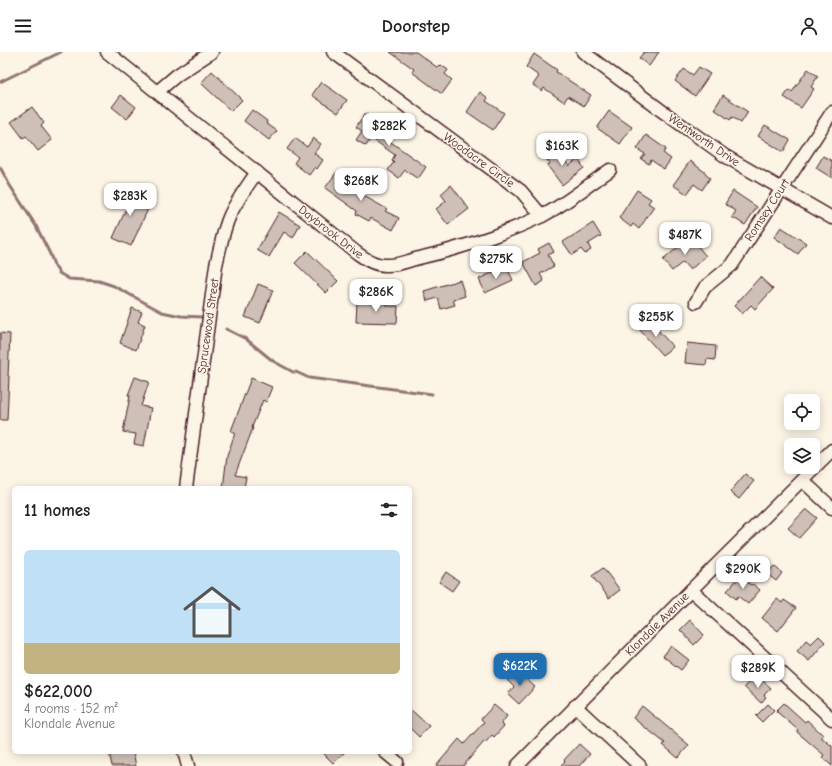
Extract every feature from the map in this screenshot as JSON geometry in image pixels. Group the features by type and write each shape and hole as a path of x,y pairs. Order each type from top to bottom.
{"street":[{"name":"Daybrook Drive","path":"107,52 357,254 368,261 384,265 392,265 428,256 488,238 542,216 559,206 610,170"},
{"path":"157,92 177,75 212,52"},
{"name":"Woodacre Circle","path":"333,52 520,191 542,216"},
{"name":"Wentworth Drive","path":"583,52 725,156 832,218"},
{"name":"Romsey Court","path":"696,302 705,287 732,264 832,112"},
{"name":"Sprucewood Street","path":"186,486 216,265 230,215 257,172"},
{"name":"Klondale Avenue","path":"517,766 690,590 832,450"},
{"path":"802,480 832,508"},
{"path":"690,590 832,719"},
{"path":"575,706 640,766"},
{"path":"185,754 188,766"},
{"path":"388,754 397,762"}],"building":[{"path":"390,52 416,52 438,68 441,65 448,70 445,74 452,80 442,94 412,72 414,69"},
{"path":"644,52 659,52 649,66 639,58"},
{"path":"534,54 557,70 556,72 591,95 584,106 568,96 564,102 544,88 542,91 533,85 539,76 526,67"},
{"path":"699,67 710,74 695,96 675,81 684,69 693,75"},
{"path":"808,69 818,76 811,87 814,89 801,108 784,97 789,90 792,92"},
{"path":"212,71 242,100 231,111 201,83"},
{"path":"321,82 347,100 338,113 312,95"},
{"path":"480,92 488,98 486,101 504,113 493,130 467,112"},
{"path":"121,95 136,107 127,119 112,107"},
{"path":"723,95 748,112 741,123 732,117 730,120 714,109"},
{"path":"32,107 44,123 41,126 52,140 38,151 26,136 23,138 11,122"},
{"path":"252,110 267,121 266,123 277,131 269,140 244,121"},
{"path":"609,111 632,127 620,144 597,128"},
{"path":"365,113 393,133 388,140 426,167 418,179 405,170 399,178 388,170 394,162 392,160 395,155 371,138 366,146 356,140 362,131 356,127"},
{"path":"765,125 790,140 783,152 758,136"},
{"path":"646,135 666,149 663,153 671,159 664,169 651,160 649,164 641,159 645,154 637,149"},
{"path":"295,138 307,147 313,138 321,144 314,153 323,160 317,169 315,167 309,175 294,163 298,157 287,149"},
{"path":"556,148 569,166 578,159 584,168 562,185 547,165 550,164 544,156"},
{"path":"823,156 832,161 832,178 816,168"},
{"path":"690,161 706,173 705,174 710,178 702,190 694,184 687,194 673,185"},
{"path":"336,173 363,193 362,195 387,209 385,211 399,218 393,230 371,218 369,221 356,214 357,211 325,188"},
{"path":"451,185 469,209 448,225 436,209 446,201 441,194"},
{"path":"120,189 142,199 140,205 148,209 131,246 113,238 127,207 114,201"},
{"path":"637,190 651,199 648,203 654,207 639,229 633,224 631,227 619,218"},
{"path":"733,191 757,207 745,225 732,217 736,211 725,204"},
{"path":"279,212 300,225 293,238 284,232 269,257 257,250"},
{"path":"593,223 601,236 588,244 591,250 585,254 581,249 572,255 563,242"},
{"path":"781,227 806,243 798,254 774,237"},
{"path":"690,237 706,256 690,270 683,262 672,271 663,260"},
{"path":"549,243 554,252 548,255 554,266 540,274 544,281 536,286 523,262 540,253 538,249"},
{"path":"307,251 338,281 326,293 295,263"},
{"path":"506,266 513,280 485,293 479,279"},
{"path":"760,277 773,289 755,309 751,305 742,314 734,306"},
{"path":"460,280 465,296 453,300 455,305 441,309 438,298 427,301 424,291"},
{"path":"258,284 273,290 260,323 245,317"},
{"path":"357,302 387,303 387,306 398,306 397,323 356,322"},
{"path":"132,308 142,312 138,322 145,325 136,350 120,343"},
{"path":"650,321 673,347 662,355 639,329"},
{"path":"0,333 10,334 7,420 0,420"},
{"path":"687,343 716,346 715,360 707,359 706,365 685,363"},
{"path":"135,377 149,382 141,406 151,408 144,446 134,444 136,434 123,432 130,396 128,395"},
{"path":"251,378 272,387 266,402 263,400 235,475 246,477 244,486 223,486 227,456 235,433 231,431"},
{"path":"745,474 754,481 739,499 730,492"},
{"path":"806,509 817,518 799,538 788,528"},
{"path":"774,566 782,573 776,581 767,574"},
{"path":"603,568 620,590 609,598 592,576"},
{"path":"446,572 459,581 452,591 439,582"},
{"path":"740,576 760,590 748,604 738,596 736,599 727,591"},
{"path":"777,599 782,603 784,600 796,608 778,631 762,618"},
{"path":"690,620 704,635 694,645 680,630"},
{"path":"819,636 825,642 809,661 797,651 806,640 811,644"},
{"path":"671,646 689,660 681,670 663,656"},
{"path":"516,670 535,687 519,704 508,694 514,687 507,680"},
{"path":"754,677 758,681 760,678 771,688 764,695 766,697 761,703 744,687"},
{"path":"784,703 805,722 807,720 823,735 821,737 832,746 832,766 822,757 824,755 797,732 798,730 776,711"},
{"path":"768,704 774,710 762,722 756,716"},
{"path":"494,705 507,716 501,724 504,726 494,737 492,735 485,743 484,742 463,766 436,766 459,739 464,744 484,722 481,719"},
{"path":"642,706 689,745 678,758 663,745 665,743 633,718"},
{"path":"412,711 429,726 419,737 412,730"},
{"path":"579,744 590,754 579,766 560,766 565,761 564,760"},
{"path":"109,754 133,754 136,766 112,766"},
{"path":"324,754 343,754 333,763"}],"waterway":[{"path":"0,82 61,52"},
{"path":"0,167 36,226 59,273 69,279 99,281 114,286 162,312 181,316 202,317"},
{"path":"226,329 246,339 273,361 293,372 309,378 432,394"}]}
